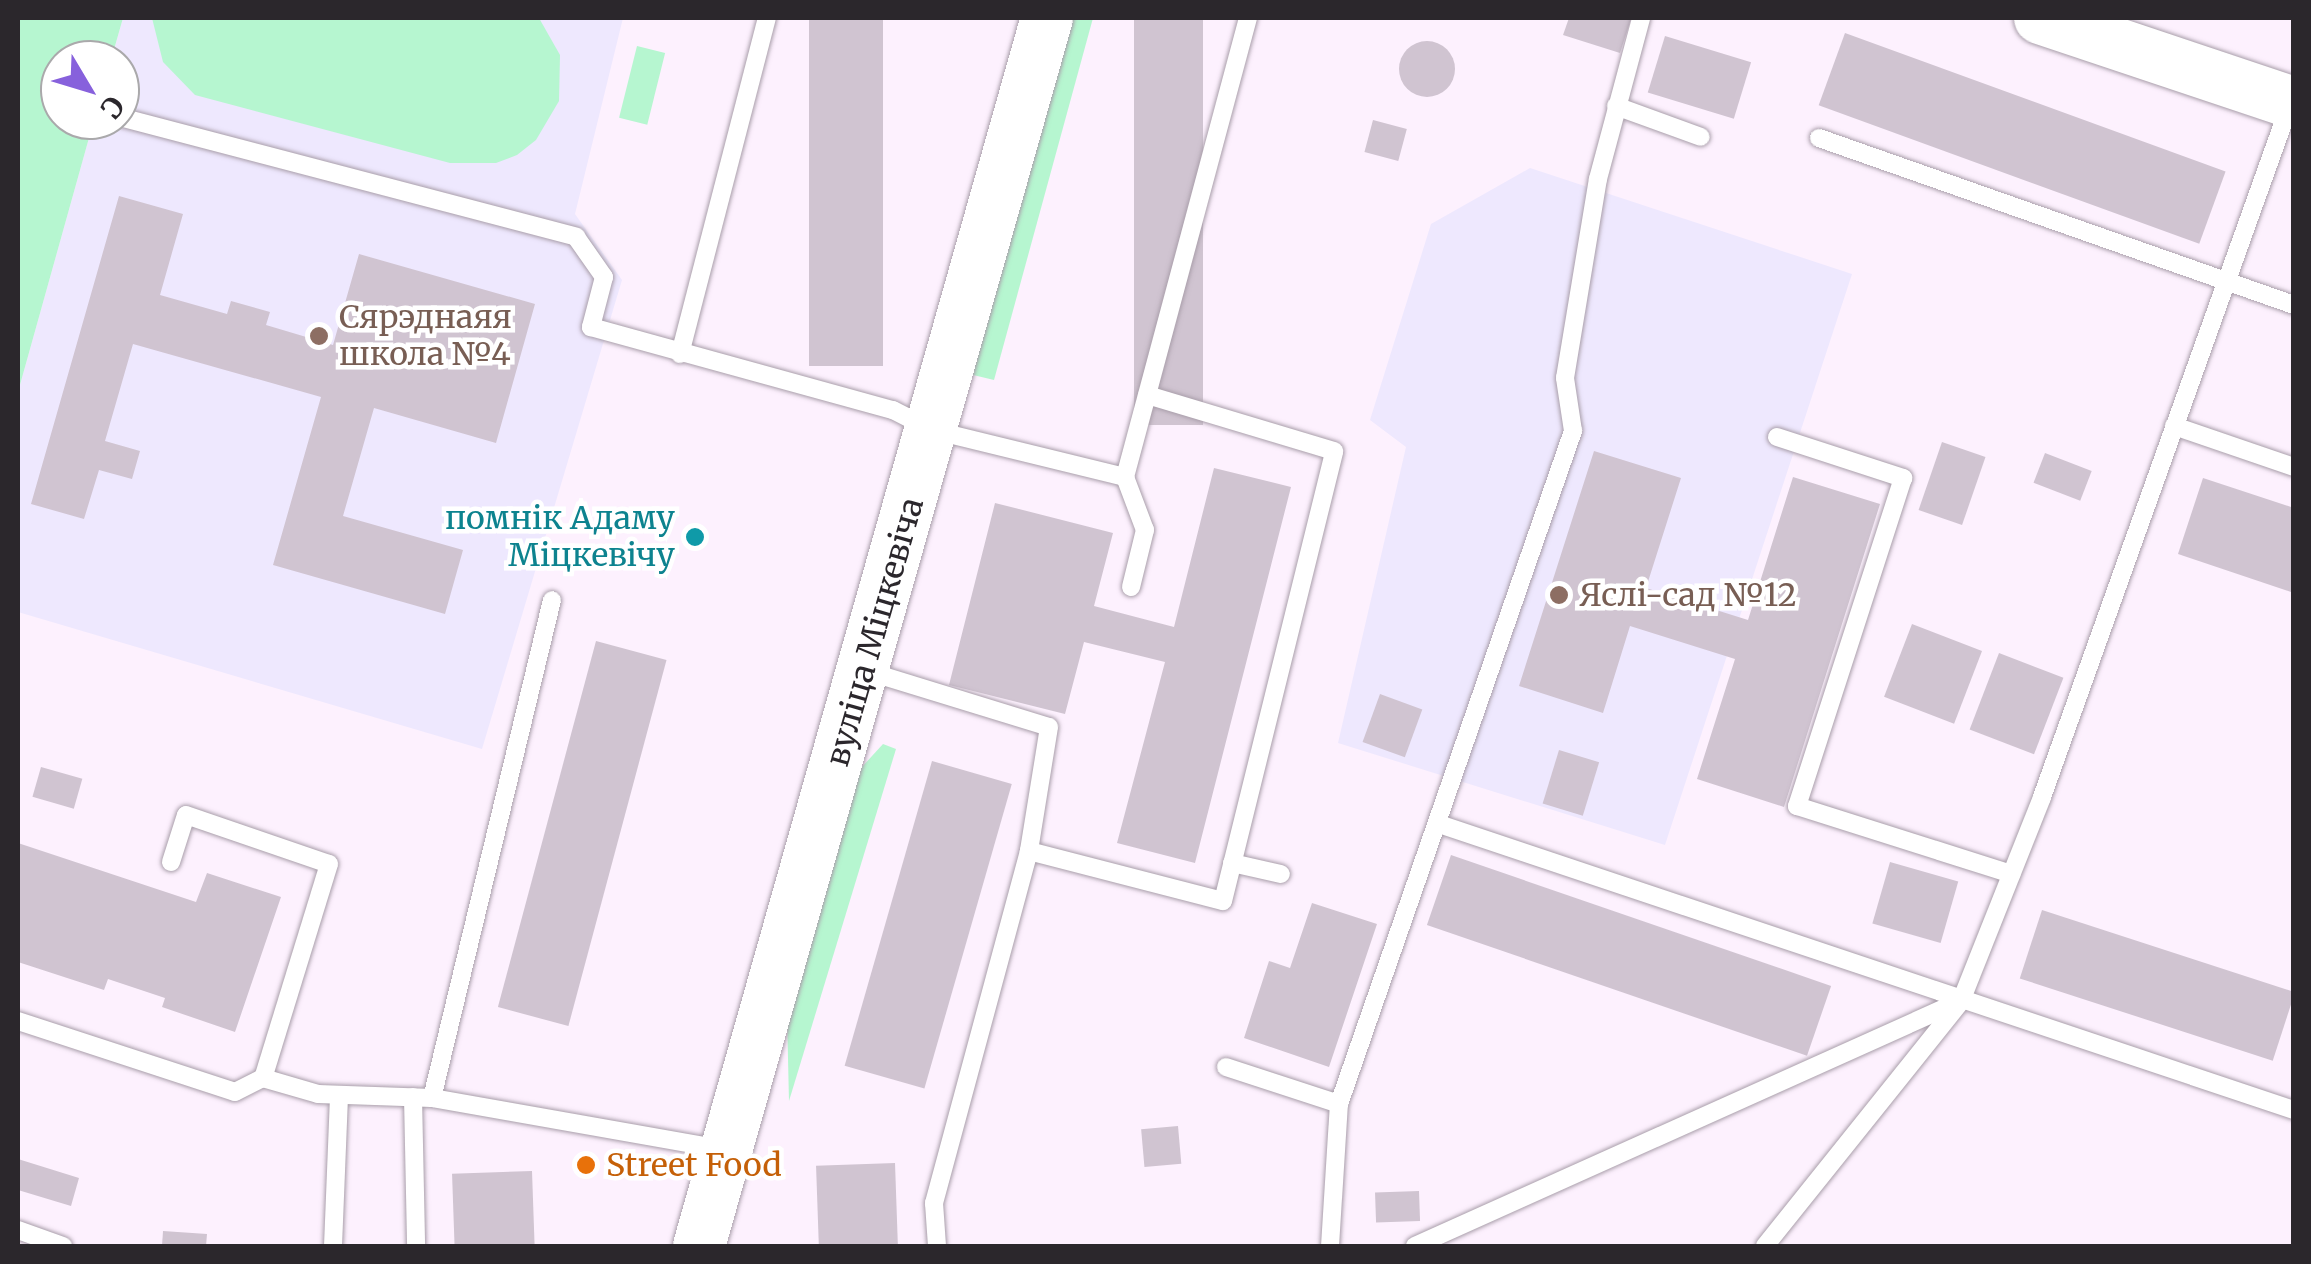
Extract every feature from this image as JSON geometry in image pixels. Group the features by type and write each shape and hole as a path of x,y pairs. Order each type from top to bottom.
{"main road":[{"name":"вуліца Міцкевіча","path":"698,1246 1048,18"},
{"path":"2040,18 2292,102"}],"lane":[{"path":"680,354 767,18"},
{"path":"1131,587 1145,530 1125,477 1248,18"},
{"path":"1330,1246 1339,1104 1573,431 1565,378 1616,106 1641,18"},
{"path":"1764,1246 1961,1000 2011,874 2292,102"},
{"path":"1616,106 1700,137"},
{"path":"140,122 576,237 604,277 592,328 893,410 932,430 1125,477"},
{"path":"1818,138 2294,305"},
{"path":"1029,851 1223,901 1334,451 1147,396"},
{"path":"2174,426 2294,467"},
{"path":"1778,438 1903,478 1797,806 2011,874"},
{"path":"416,1246 423,1097 552,600"},
{"path":"863,669 1050,727 1029,851 934,1203 938,1246"},
{"path":"171,862 186,815 329,864 263,1078"},
{"path":"1438,824 2294,1110"},
{"path":"1232,862 1281,874"},
{"path":"1415,1246 1961,1000"},
{"path":"18,1021 235,1092 263,1078 339,1095 423,1097 728,1150"},
{"path":"1226,1067 1339,1104"},
{"path":"333,1246 339,1095"},
{"path":"18,1230 63,1246"}],"shaded area":[{"name":"Сярэднаяя школа №4","path":"123,18 623,18 575,214 622,280 482,749 18,612 18,392 88,140 140,140 140,40 117,40"},
{"name":"Яслі-сад №12","path":"1530,168 1852,274 1665,845 1338,743 1406,447 1370,420 1431,224"}],"green space":[{"path":"18,18 123,18 117,40 40,40 40,140 88,140 18,392"},
{"path":"152,18 539,18 560,55 559,101 536,140 517,155 496,163 450,163 195,95 163,62"},
{"path":"1071,18 1093,18 994,380 969,374"},
{"path":"637,46 665,53 647,125 619,118"},
{"path":"883,744 896,749 789,1101 787,1015 861,768"}],"building":[{"path":"809,18 883,18 883,366 809,366"},
{"path":"1134,18 1203,18 1203,425 1134,425"},
{"path":"1569,18 1631,19 1620,53 1563,35"},
{"path":"1845,33 2226,172 2199,244 1819,105"},
{"path":"1665,36 1751,62 1734,119 1648,92"},
{"path":"1427,41 1447,49 1455,69 1447,89 1427,97 1407,89 1399,69 1407,49"},
{"path":"1373,120 1407,129 1398,161 1364,152"},
{"path":"119,196 183,214 160,295 227,314 231,301 270,312 266,325 333,345 359,254 535,304 496,443 374,408 343,516 463,550 445,614 273,565 321,397 133,344 105,441 140,451 132,479 99,470 84,519 31,504"},
{"path":"1942,442 1985,457 1962,525 1919,510"},
{"path":"1594,451 1681,478 1646,588 1748,620 1793,477 1880,504 1784,807 1697,779 1735,659 1630,626 1603,713 1519,686"},
{"path":"2045,453 2092,471 2080,501 2034,483"},
{"path":"1214,468 1291,487 1195,863 1117,843 1165,662 1084,642 1065,714 949,685 995,503 1113,533 1094,606 1174,627"},
{"path":"2203,478 2294,508 2294,593 2178,554"},
{"path":"1912,624 1982,651 1954,724 1884,697"},
{"path":"596,641 667,660 568,1026 498,1007"},
{"path":"1999,653 2063,678 2034,754 1970,730"},
{"path":"1380,694 1422,709 1405,757 1363,742"},
{"path":"1559,750 1599,762 1583,816 1543,804"},
{"path":"932,761 1012,784 924,1089 845,1066"},
{"path":"41,767 82,779 74,809 32,797"},
{"path":"18,843 196,902 207,873 281,897 235,1032 162,1007 165,998 108,979 104,990 18,962"},
{"path":"1451,855 1831,986 1807,1056 1427,925"},
{"path":"1890,862 1958,882 1941,943 1872,924"},
{"path":"1312,903 1377,924 1329,1067 1244,1038 1269,961 1290,968"},
{"path":"2042,910 2294,992 2273,1061 2020,978"},
{"path":"1178,1126 1181,1164 1144,1167 1141,1129"},
{"path":"18,1159 79,1178 71,1206 18,1190"},
{"path":"895,1163 898,1246 819,1246 816,1166"},
{"path":"532,1171 535,1246 455,1246 452,1174"},
{"path":"1419,1191 1420,1221 1376,1223 1375,1193"},
{"path":"163,1231 207,1234 206,1246 162,1246"}],"place":[{"name":"Сярэднаяя школа №4","path":"319,336"},
{"name":"помнік Адаму Міцкевічу","path":"695,537"},
{"name":"Яслі-сад №12","path":"1559,595"},
{"name":"Street Food","path":"586,1165"}]}
